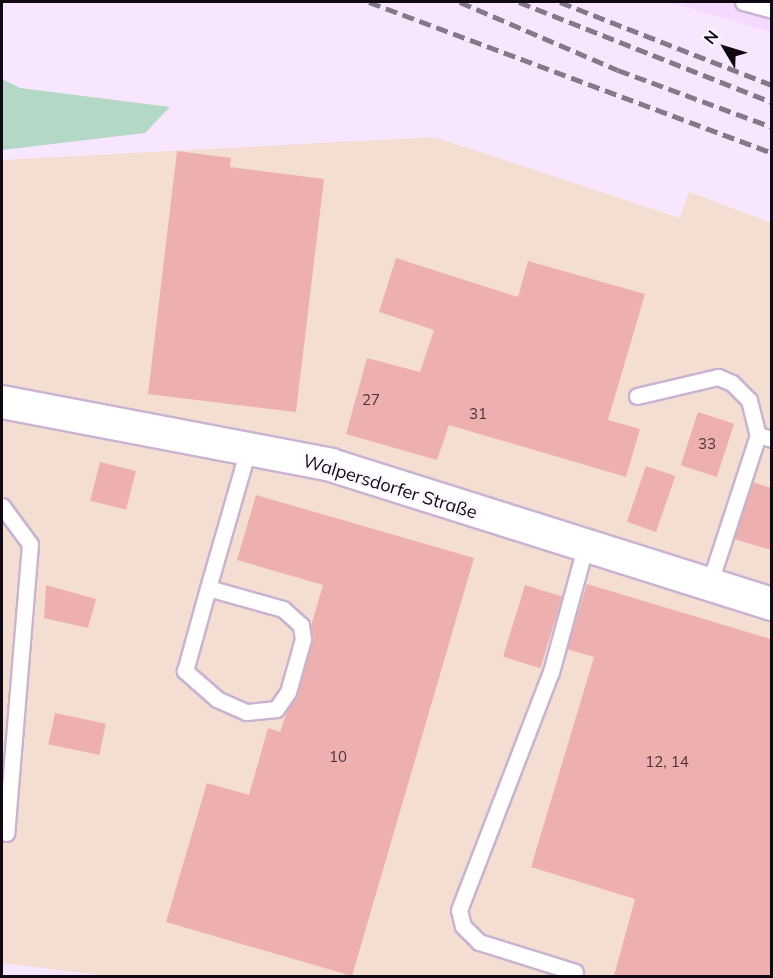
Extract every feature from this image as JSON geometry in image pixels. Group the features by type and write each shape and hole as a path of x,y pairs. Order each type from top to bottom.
{"street":[{"name":"Walpersdorfer Straße","path":"2,402 331,465 585,548 771,604"}],"lane":[{"path":"742,2 771,10"},
{"path":"637,396 718,377 749,400 765,437 709,585"},
{"path":"208,588 284,609 301,624 303,639 288,693 276,709 246,712 217,699 185,671 208,588 248,449"},
{"path":"2,506 30,544 6,833"},
{"path":"575,972 479,942 463,926 459,910 551,672 585,548"}],"shaded area":[{"path":"669,2 771,2 771,32"},
{"path":"434,137 680,218 689,192 771,223 771,585 698,561 687,593 771,619 771,976 108,976 2,963 2,160"}],"green space":[{"path":"2,79 20,88 170,107 145,133 2,150"}],"building":[{"path":"177,151 231,158 230,167 324,179 296,412 148,394"},
{"path":"396,258 518,297 528,261 645,294 608,420 640,429 626,477 449,425 437,460 346,434 367,358 420,372 434,330 379,312"},
{"path":"698,412 734,424 717,477 681,465"},
{"path":"100,462 136,471 126,510 90,501"},
{"path":"646,466 675,476 656,532 627,522"},
{"path":"753,482 771,488 771,550 734,539"},
{"path":"256,495 474,558 352,976 166,922 207,783 249,795 268,728 280,732 312,642 311,626 323,585 237,560"},
{"path":"587,584 771,639 771,976 614,976 635,899 531,867 594,657 567,649"},
{"path":"46,585 96,599 88,628 44,618"},
{"path":"525,585 562,596 540,668 503,657"},
{"path":"55,713 106,724 99,755 48,744"}],"railway":[{"path":"369,2 772,153"},
{"path":"460,2 618,70 772,127"},
{"path":"519,2 772,102"},
{"path":"560,2 772,85"}]}
